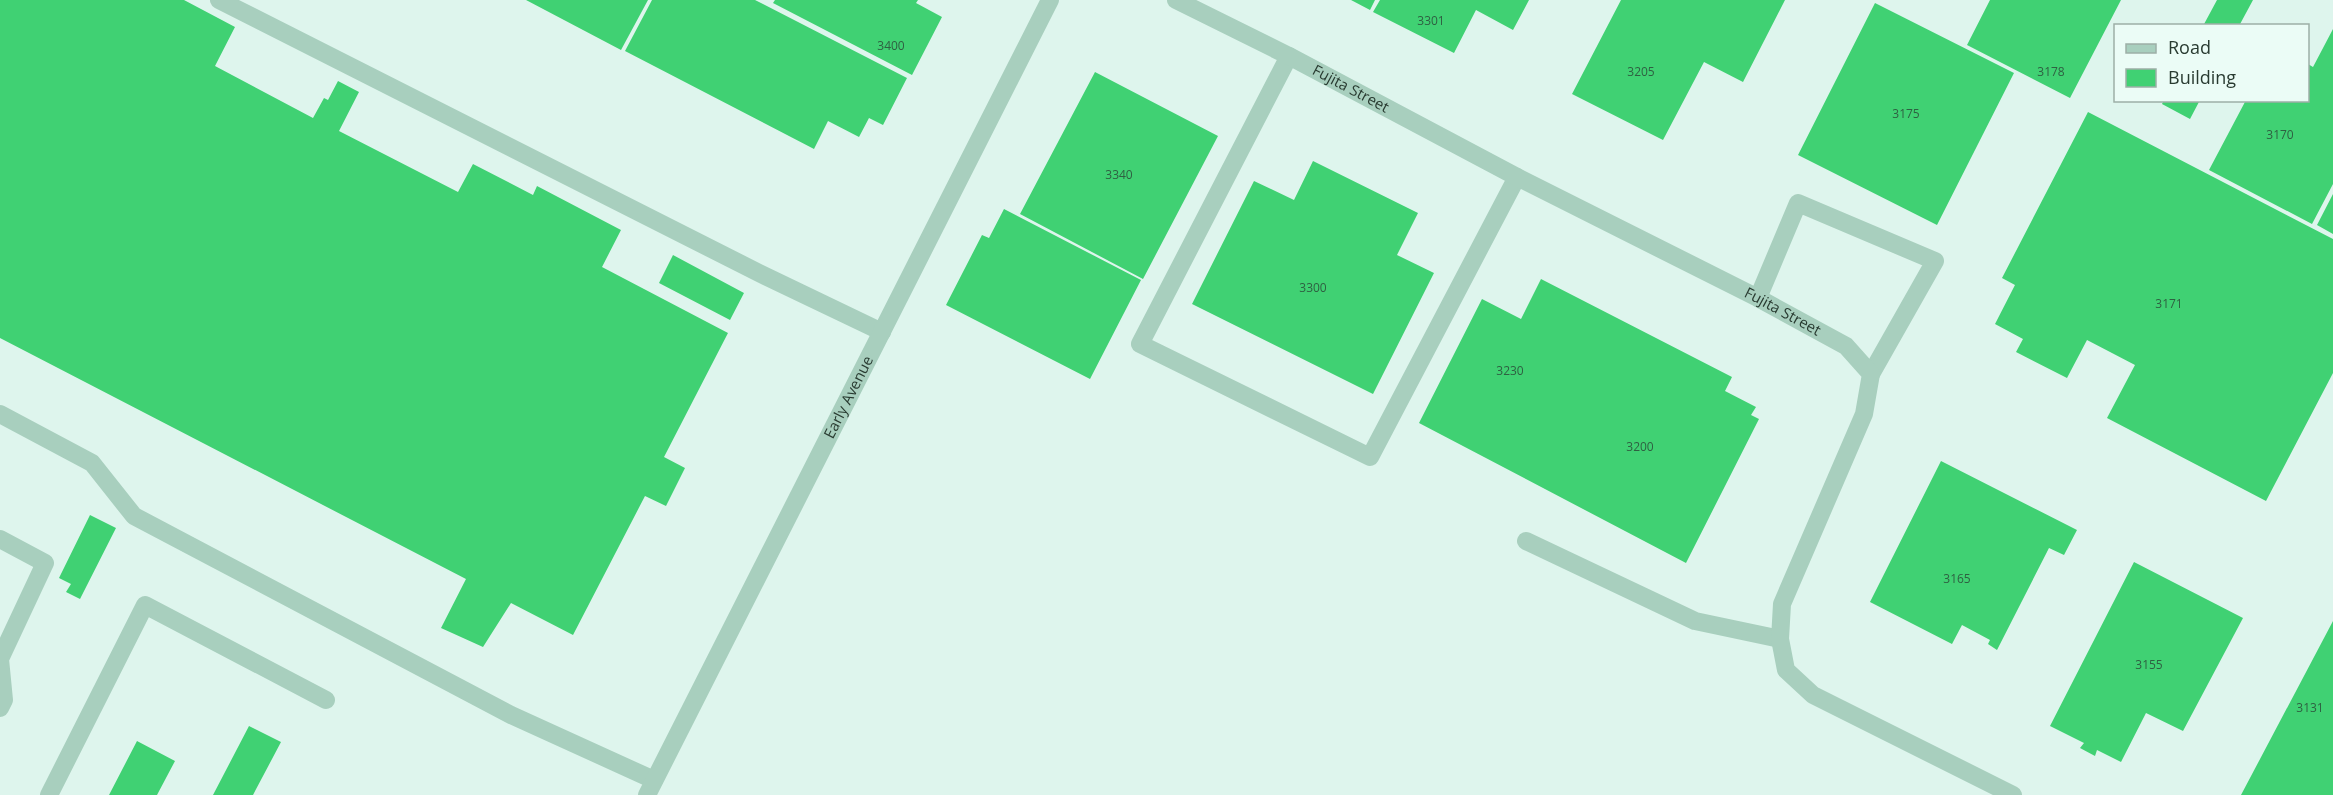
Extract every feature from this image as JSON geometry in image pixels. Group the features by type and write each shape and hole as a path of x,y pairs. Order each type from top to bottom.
{"street":[{"path":"219,0 748,268 882,332"},
{"name":"Early Avenue","path":"650,788 1050,0"},
{"name":"Fujita Street","path":"1176,0 1289,56 1517,177 1758,298 1846,346 1871,374"},
{"path":"1289,56 1140,344 1370,457 1517,177"},
{"path":"1758,298 1798,203 1935,261 1871,374 1864,414 1782,604 1779,639 1786,670 1813,695 2013,795"},
{"path":"0,414 92,463 135,516 650,788"},
{"path":"0,539 45,563 0,659 4,700 0,708"},
{"path":"1526,540 1695,621 1779,639"},
{"path":"49,795 145,605 326,700"}],"building":[{"path":"0,0 184,0 235,27 215,66 313,118 324,98 328,100 338,81 359,92 339,131 458,192 473,164 533,195 537,186 621,230 602,267 728,333 664,457 685,468 666,506 645,496 573,635 511,603 483,647 441,628 466,579 0,338"},
{"path":"526,0 648,0 621,50"},
{"path":"652,0 755,0 907,78 883,125 869,118 859,137 828,121 814,149 625,51"},
{"path":"775,0 918,0 916,3 942,17 912,75 773,3"},
{"path":"1351,0 1375,0 1370,10"},
{"path":"1380,0 1529,0 1513,30 1476,10 1454,53 1373,12"},
{"path":"1621,0 1785,0 1743,82 1704,62 1663,140 1572,94"},
{"path":"1990,0 2121,0 2070,98 1967,45"},
{"path":"2217,0 2253,0 2240,24 2204,24"},
{"path":"1875,3 2014,73 1937,225 1798,155"},
{"path":"2333,29 2333,184 2312,224 2209,170 2245,102 2309,102 2309,65 2313,67"},
{"path":"1095,72 1218,136 1143,279 1020,214"},
{"path":"2163,102 2199,102 2190,119 2162,104"},
{"path":"2088,112 2333,239 2333,373 2266,501 2107,418 2135,365 2087,340 2067,378 2016,352 2023,339 1995,324 2015,285 2002,278"},
{"path":"1313,161 1418,213 1397,255 1434,273 1373,394 1192,304 1254,181 1294,200"},
{"path":"2333,194 2333,234 2317,225"},
{"path":"1004,209 1141,280 1090,379 946,305 982,235 989,238"},
{"path":"673,255 744,293 730,320 659,283"},
{"path":"1541,279 1732,377 1725,391 1756,407 1751,415 1759,419 1686,563 1419,423 1482,299 1521,319"},
{"path":"1941,461 2077,530 2064,555 2049,548 1997,650 1988,644 1990,640 1962,625 1952,644 1870,602"},
{"path":"90,515 116,528 80,599 66,592 71,584 59,578"},
{"path":"2134,562 2243,618 2183,731 2146,713 2121,762 2097,750 2095,756 2080,748 2084,743 2050,726"},
{"path":"2333,621 2333,795 2241,795"},
{"path":"249,726 281,742 253,795 213,795"},
{"path":"137,741 175,761 157,795 109,795"}]}
